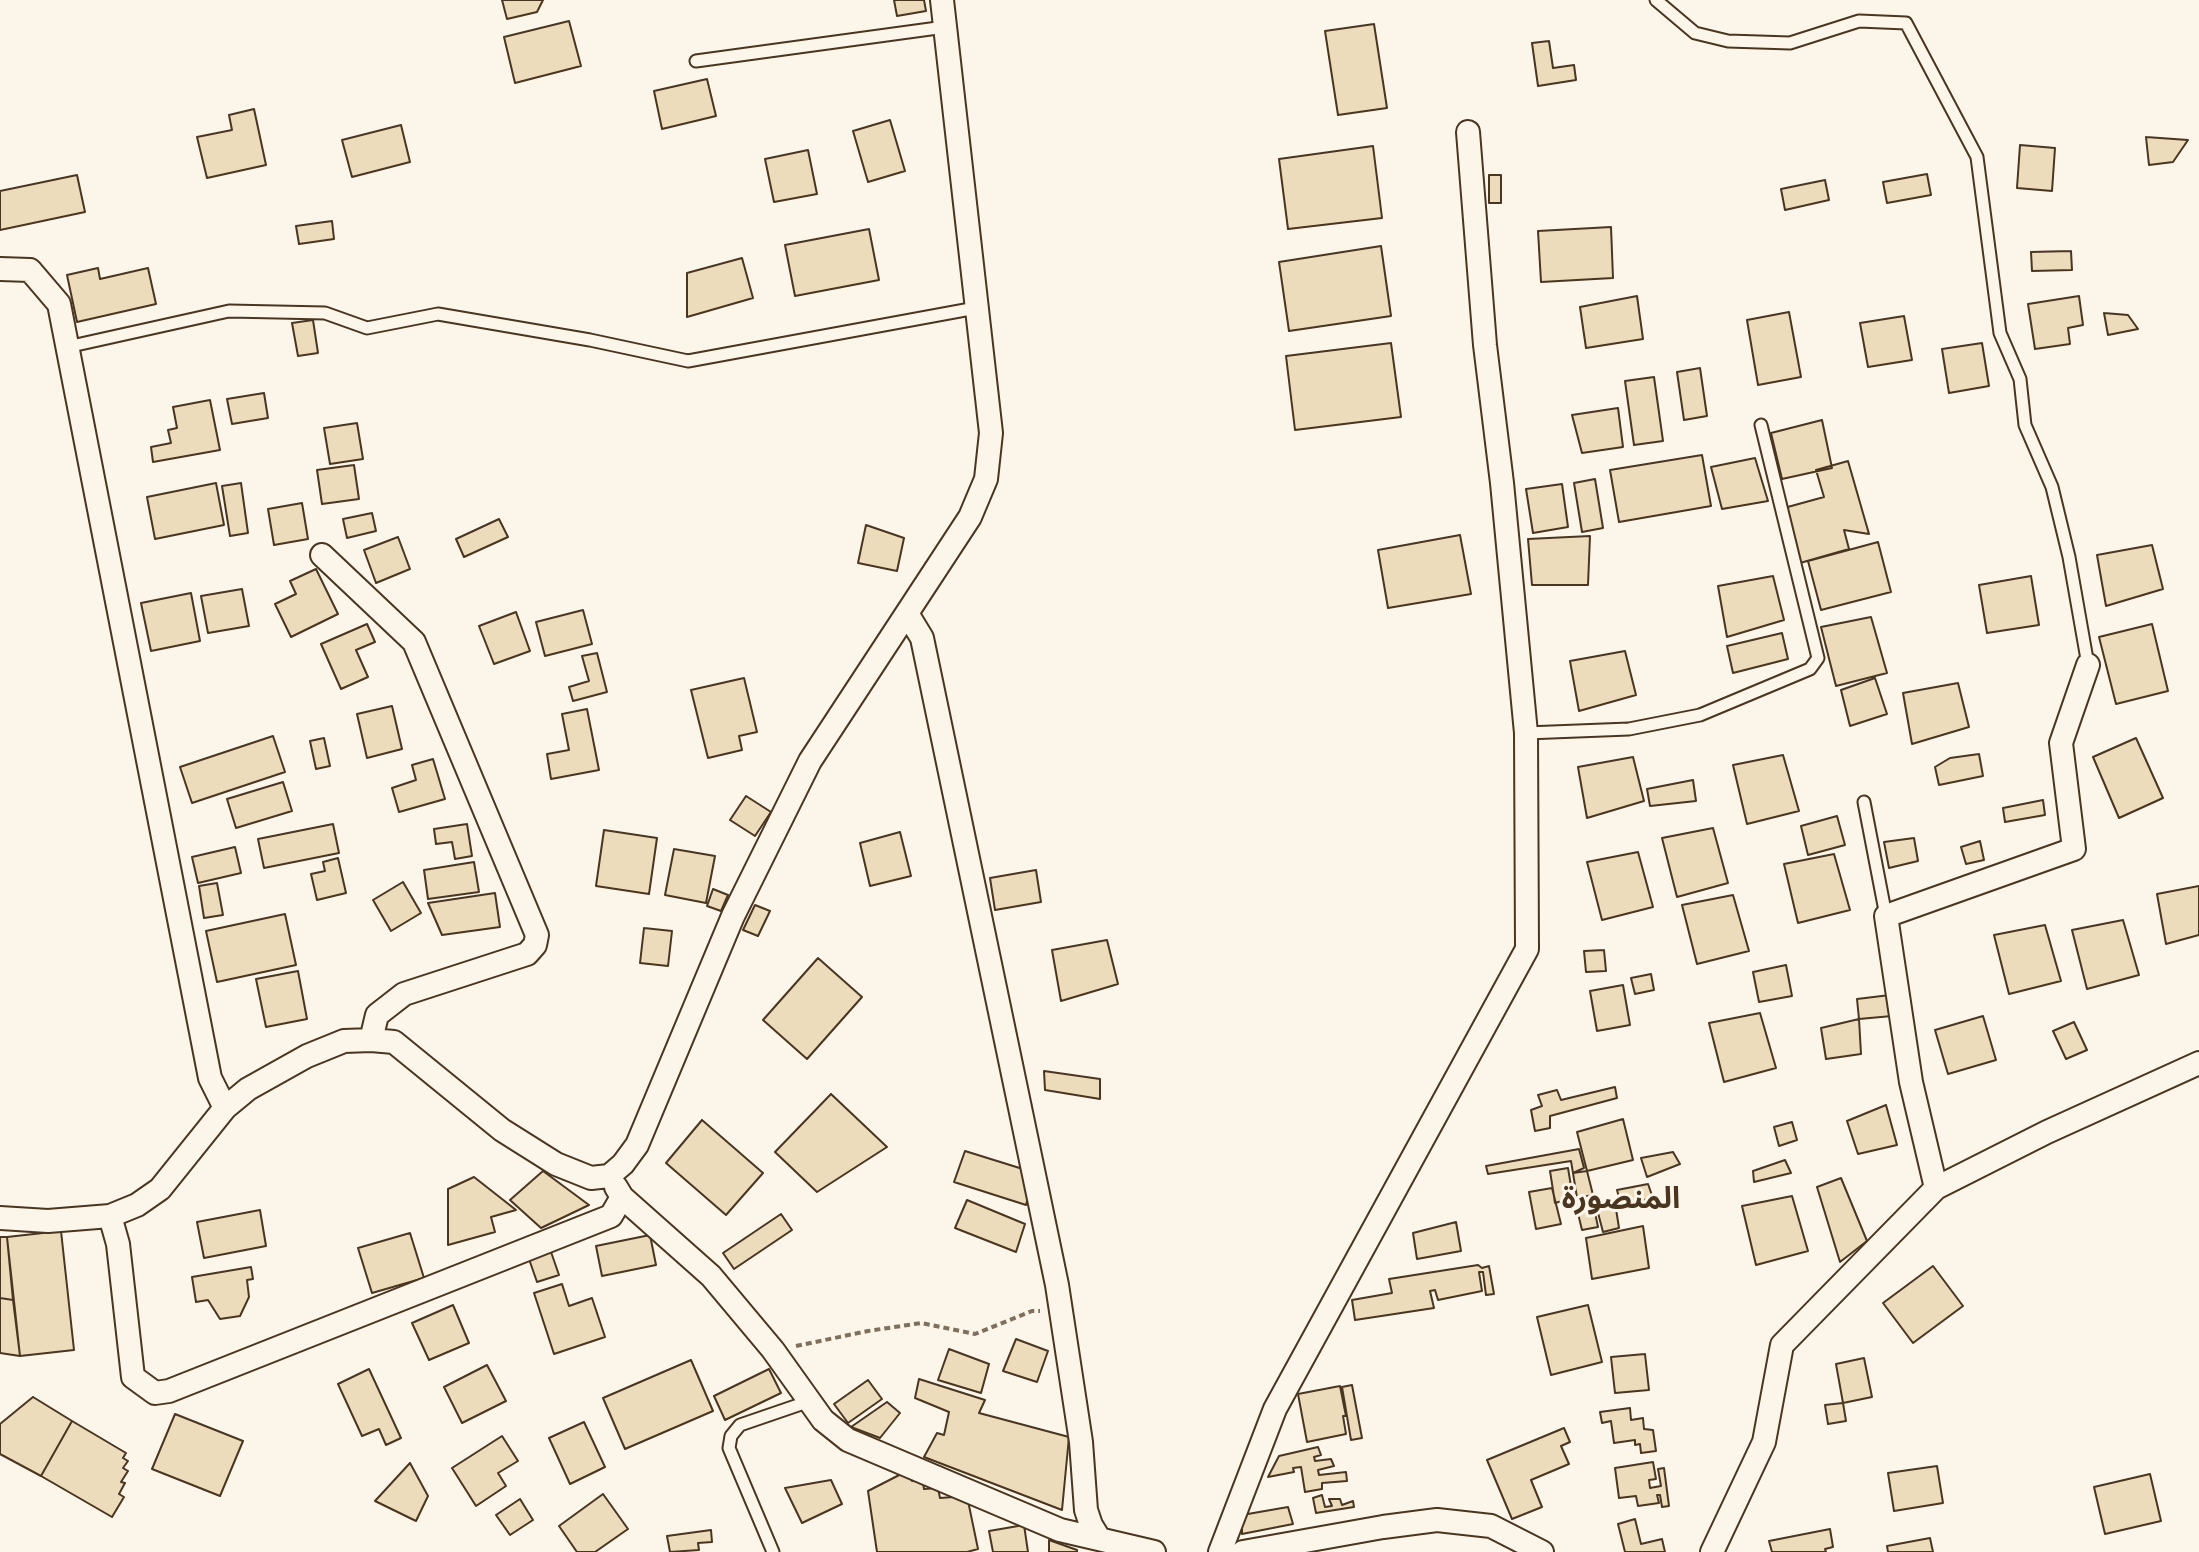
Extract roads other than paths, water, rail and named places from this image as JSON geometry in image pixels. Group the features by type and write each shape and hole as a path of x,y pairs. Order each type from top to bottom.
{"street":[{"path":"0,1218 48,1221 110,1216 137,1205 160,1189 225,1108 248,1089 307,1056 344,1041 394,1042 502,1130 556,1164 591,1178 609,1176 623,1164 637,1145 733,916 810,761 970,517 986,479 991,433 942,0"},
{"path":"1220,1552 1275,1409 1527,949 1526,733 1502,483 1485,345 1468,132"},
{"path":"0,269 30,270 59,304 210,1078 225,1108"},
{"path":"322,555 414,642 537,935 535,945 527,954 404,994 377,1015 371,1040"},
{"path":"908,615 922,638 1062,1313 1081,1442 1086,1510 1099,1538"},
{"path":"1936,1188 1911,1082 1886,916 2074,849 2061,743 2088,665"},
{"path":"1712,1552 1764,1442 1782,1345 1936,1188 2047,1132 2199,1063"},
{"path":"609,1176 622,1197 711,1276 773,1350 823,1420 848,1440 1060,1530 1154,1552"},
{"path":"110,1216 118,1244 130,1368 133,1377 155,1393 169,1391 611,1216 622,1197"},
{"path":"1243,1552 1437,1520 1491,1526 1542,1552"}],"lane":[{"path":"1656,0 1695,33 1728,41 1790,43 1859,21 1906,23 1977,157 2000,333 2020,379 2025,425 2052,487 2069,557 2088,665"},
{"path":"696,61 945,27"},
{"path":"67,347 229,311 325,313 367,328 438,314 590,340 688,361 976,308"},
{"path":"1526,733 1629,729 1700,715 1810,669 1818,658 1761,425"},
{"path":"1864,802 1886,916"},
{"path":"773,1552 729,1448 731,1436 740,1425 810,1401"}],"district":[{"name":"المنصورة","path":"1621,1200"}]}
